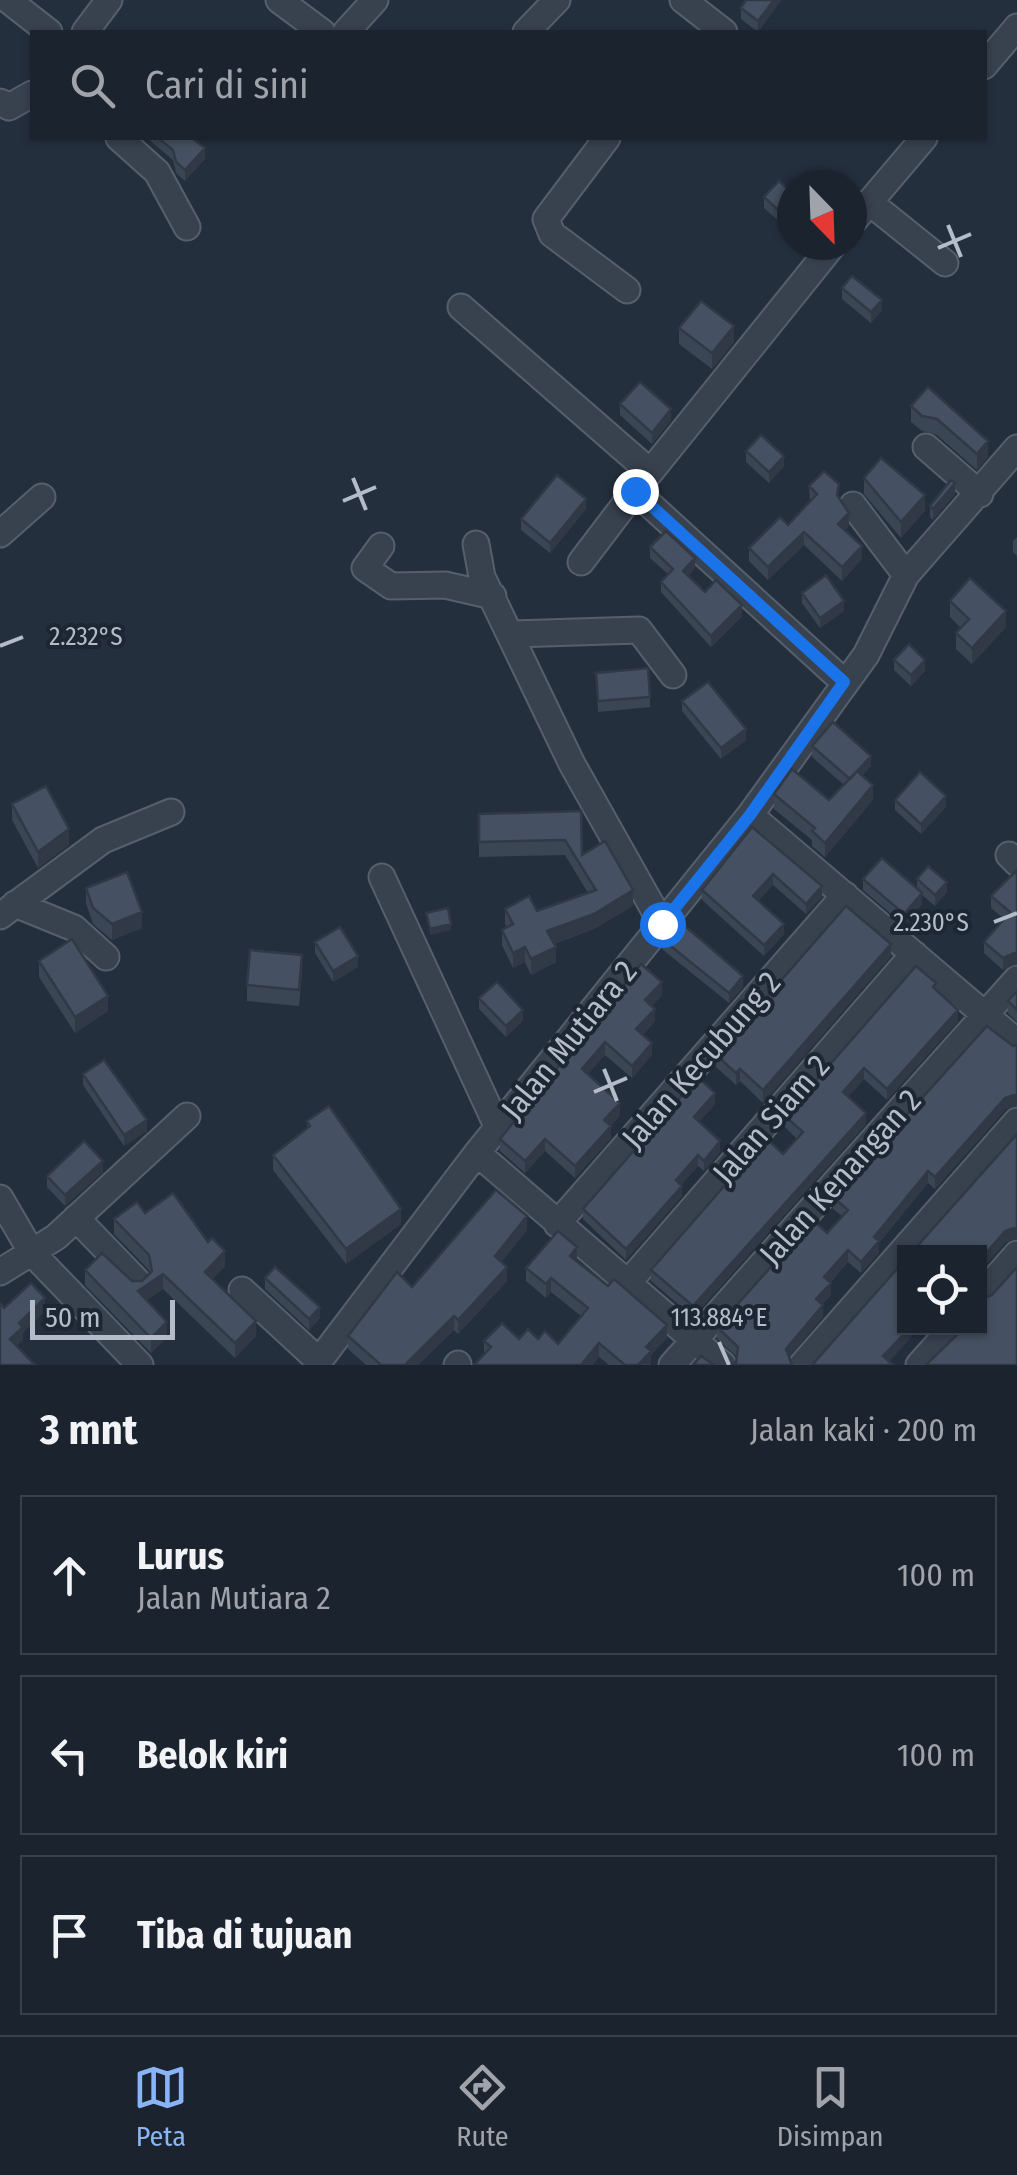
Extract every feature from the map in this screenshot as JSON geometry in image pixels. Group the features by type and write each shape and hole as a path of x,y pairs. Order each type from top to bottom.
{"street":[{"path":"8,0 47,30"},
{"path":"87,30 110,0"},
{"path":"279,0 319,30"},
{"path":"348,30 375,0"},
{"path":"528,30 557,0"},
{"path":"682,0 710,28"},
{"path":"987,62 1017,27"},
{"path":"0,102 9,106 30,95"},
{"path":"121,140 157,172 187,227"},
{"path":"605,140 546,219 552,234 626,290"},
{"path":"867,206 922,140"},
{"path":"870,202 945,262"},
{"path":"581,562 821,260"},
{"path":"461,307 844,682"},
{"path":"926,447 980,494"},
{"name":"Jalan Mutiara 2","path":"318,1363 477,1152 750,815 866,654 906,575 1017,448"},
{"path":"0,534 42,497"},
{"path":"853,504 906,575"},
{"path":"476,544 477,560 492,596 572,764 662,924"},
{"path":"381,546 366,568 390,586 445,585 492,596"},
{"path":"513,634 639,630 673,675"},
{"path":"7,910 104,840 170,812"},
{"path":"750,815 1017,1042"},
{"path":"382,877 498,1128"},
{"name":"Jalan Kecubung 2","path":"557,1224 845,896"},
{"path":"7,910 74,928 106,957"},
{"name":"Jalan Siam 2","path":"627,1284 914,954"},
{"name":"Jalan Kenangan 2","path":"672,1365 1017,979"},
{"path":"0,1272 76,1218 188,1116"},
{"path":"802,1365 1017,1121"},
{"path":"477,1152 723,1365"},
{"path":"0,1198 32,1252 140,1365"},
{"path":"76,1218 137,1281"},
{"path":"987,1288 1017,1254"},
{"path":"242,1290 318,1363"},
{"path":"919,1365 946,1335"}],"building":[{"path":"746,0 774,0 758,21 741,8"},
{"path":"160,140 195,140 205,148 185,170 176,162 173,150"},
{"path":"777,183 777,209 764,197"},
{"path":"852,276 882,300 871,312 842,288"},
{"path":"701,301 734,326 712,353 679,328"},
{"path":"640,382 671,409 652,433 620,404"},
{"path":"928,387 988,441 977,454 937,419 922,416 911,406"},
{"path":"761,435 784,456 769,472 746,451"},
{"path":"881,458 925,495 901,522 864,478"},
{"path":"824,471 839,484 837,495 849,513 838,524 862,546 842,567 804,532 768,567 749,548 780,517 788,525 817,494 809,486"},
{"path":"557,475 586,499 550,543 521,519"},
{"path":"951,480 955,483 933,509 930,506"},
{"path":"666,531 695,558 683,571 705,592 716,580 742,605 711,636 661,582 673,569 650,547"},
{"path":"826,575 844,601 820,618 802,593"},
{"path":"970,578 1006,611 972,648 956,633 969,619 950,601"},
{"path":"909,644 925,660 911,675 894,660"},
{"path":"648,668 650,697 598,701 596,673"},
{"path":"708,682 746,729 721,748 682,701"},
{"path":"833,722 871,756 850,779 812,746"},
{"path":"792,769 829,800 857,771 873,785 825,843 812,831 815,828 774,794"},
{"path":"920,772 946,796 921,824 895,800"},
{"path":"46,786 69,829 38,852 12,804"},
{"path":"581,811 582,855 605,841 633,890 594,914 547,931 556,947 531,959 525,947 513,953 502,930 513,924 505,909 529,896 537,911 596,890 565,840 479,842 479,814"},
{"path":"752,827 822,886 806,904 773,874 753,896 784,924 764,945 702,890"},
{"path":"882,858 922,893 904,914 863,879"},
{"path":"928,866 947,882 935,895 917,879"},
{"path":"1017,870 1017,952 1003,958 984,942 1010,912 991,896"},
{"path":"127,872 142,912 112,924 93,908 86,888"},
{"path":"846,906 891,944 763,1090 740,1069 736,1073 716,1055"},
{"path":"448,908 451,924 430,929 426,913"},
{"path":"678,920 743,976 729,993 662,939"},
{"path":"340,927 358,956 333,971 315,942"},
{"path":"72,939 108,996 75,1017 39,961"},
{"path":"250,950 302,955 299,990 247,985"},
{"path":"641,964 662,982 645,1000 655,1009 636,1029 652,1043 632,1066 605,1042 582,1069 620,1103 604,1120 611,1126 575,1166 545,1139 525,1161 500,1139"},
{"path":"916,966 958,1010 887,1089 864,1068 843,1092 866,1113 693,1306 651,1270 766,1138 783,1154 803,1132 785,1116"},
{"path":"497,982 523,1010 506,1026 479,998"},
{"path":"1017,991 1017,1010 1008,1001"},
{"path":"987,1026 1013,1046 1017,1044 1017,1094 1005,1098 935,1177 928,1171 874,1237 879,1241 861,1262 848,1250 824,1277 831,1283 816,1299 823,1305 786,1349 792,1365 730,1365 736,1363 738,1347 717,1327 813,1220 827,1233 848,1210 833,1197"},
{"path":"104,1060 147,1120 124,1135 83,1074"},
{"path":"698,1077 715,1093 694,1117 720,1141 704,1161 698,1155 676,1180 682,1186 626,1249 583,1209"},
{"path":"329,1106 401,1209 346,1249 273,1155 310,1126 307,1121"},
{"path":"1017,1134 1017,1227 1005,1231 987,1252 987,1245 918,1245"},
{"path":"84,1141 103,1161 65,1195 47,1176"},
{"path":"496,1190 527,1216 495,1256 507,1267 458,1320 454,1316 405,1365 381,1365 348,1336 397,1272 412,1287"},
{"path":"173,1193 208,1242 212,1238 225,1251 205,1272 256,1321 235,1343 163,1274 138,1291 167,1322 151,1338 85,1270 102,1253 132,1281 142,1281 152,1271 149,1255 114,1219 137,1202 145,1213"},
{"path":"558,1231 577,1247 570,1256 608,1286 614,1279 667,1325 646,1347 651,1351 638,1365 625,1365 599,1343 581,1365 474,1365 491,1347 484,1341 502,1323 519,1339 528,1329 538,1339 545,1331 558,1344 588,1308 551,1278 546,1284 526,1268"},
{"path":"275,1267 320,1307 309,1319 265,1278"},
{"path":"1017,1267 1017,1365 926,1365 957,1335 987,1335 987,1297"},
{"path":"897,1269 897,1335 903,1335 883,1356 893,1365 812,1365"},
{"path":"31,1283 45,1298 19,1323 23,1327 10,1339 35,1365 0,1365 0,1303 4,1308"},
{"path":"701,1356 714,1365 693,1365"}],"route":[{"path":"635,491 844,682 750,815 662,924"}]}
